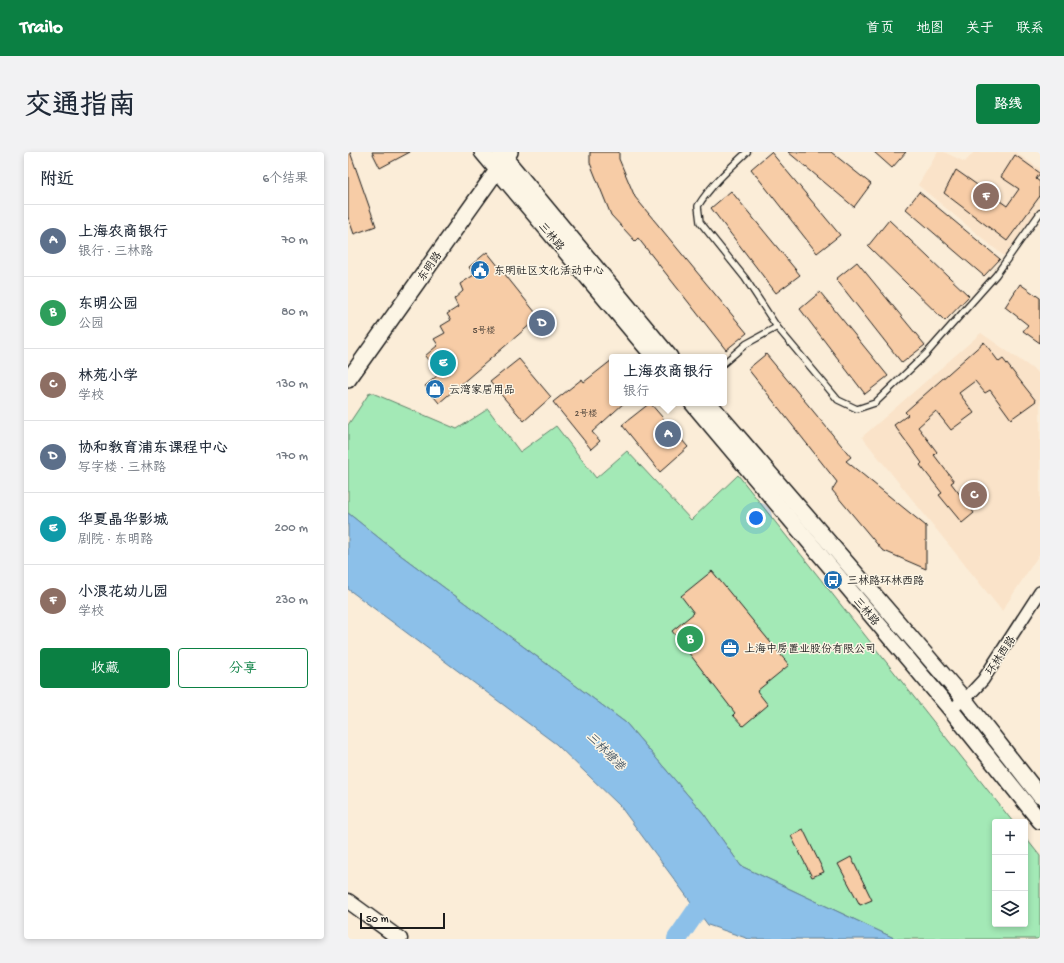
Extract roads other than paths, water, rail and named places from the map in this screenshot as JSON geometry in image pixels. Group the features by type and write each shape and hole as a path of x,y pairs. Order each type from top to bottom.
{"main road":[{"name":"三林路","path":"482,152 503,158 667,354"},
{"name":"三林路","path":"503,158 652,354"},
{"name":"东明路","path":"348,380 503,158"},
{"name":"三林路","path":"695,406 951,710 1040,821"},
{"name":"三林路","path":"712,406 964,699 1040,796"}],"street":[{"name":"环林西路","path":"951,710 970,694 994,666 1040,592"},
{"path":"348,901 400,939"}],"lane":[{"path":"747,152 717,181 698,206 700,222 745,278 777,327 838,400 857,409 875,403 926,354 996,275 1040,213"},
{"path":"727,360 746,344 777,327"}],"water":[{"name":"三林塘港","path":"348,513 399,554 626,723 704,814 741,866 896,939 749,939 708,925 620,806 556,744 348,589"}],"waterway":[{"path":"677,939 704,900"}],"place":[{"name":"小浪花幼儿园","path":"986,196"},
{"name":"东明社区文化活动中心","path":"480,270"},
{"name":"协和教育浦东课程中心","path":"542,323"},
{"name":"华夏晶华影城","path":"443,363"},
{"name":"云湾家居用品","path":"435,389"},
{"name":"上海农商银行","path":"668,434"},
{"name":"林苑小学","path":"974,495"},
{"name":"三林路环林西路","path":"833,580"},
{"name":"东明公园","path":"690,639"},
{"name":"上海中房置业股份有限公司","path":"730,648"}]}
